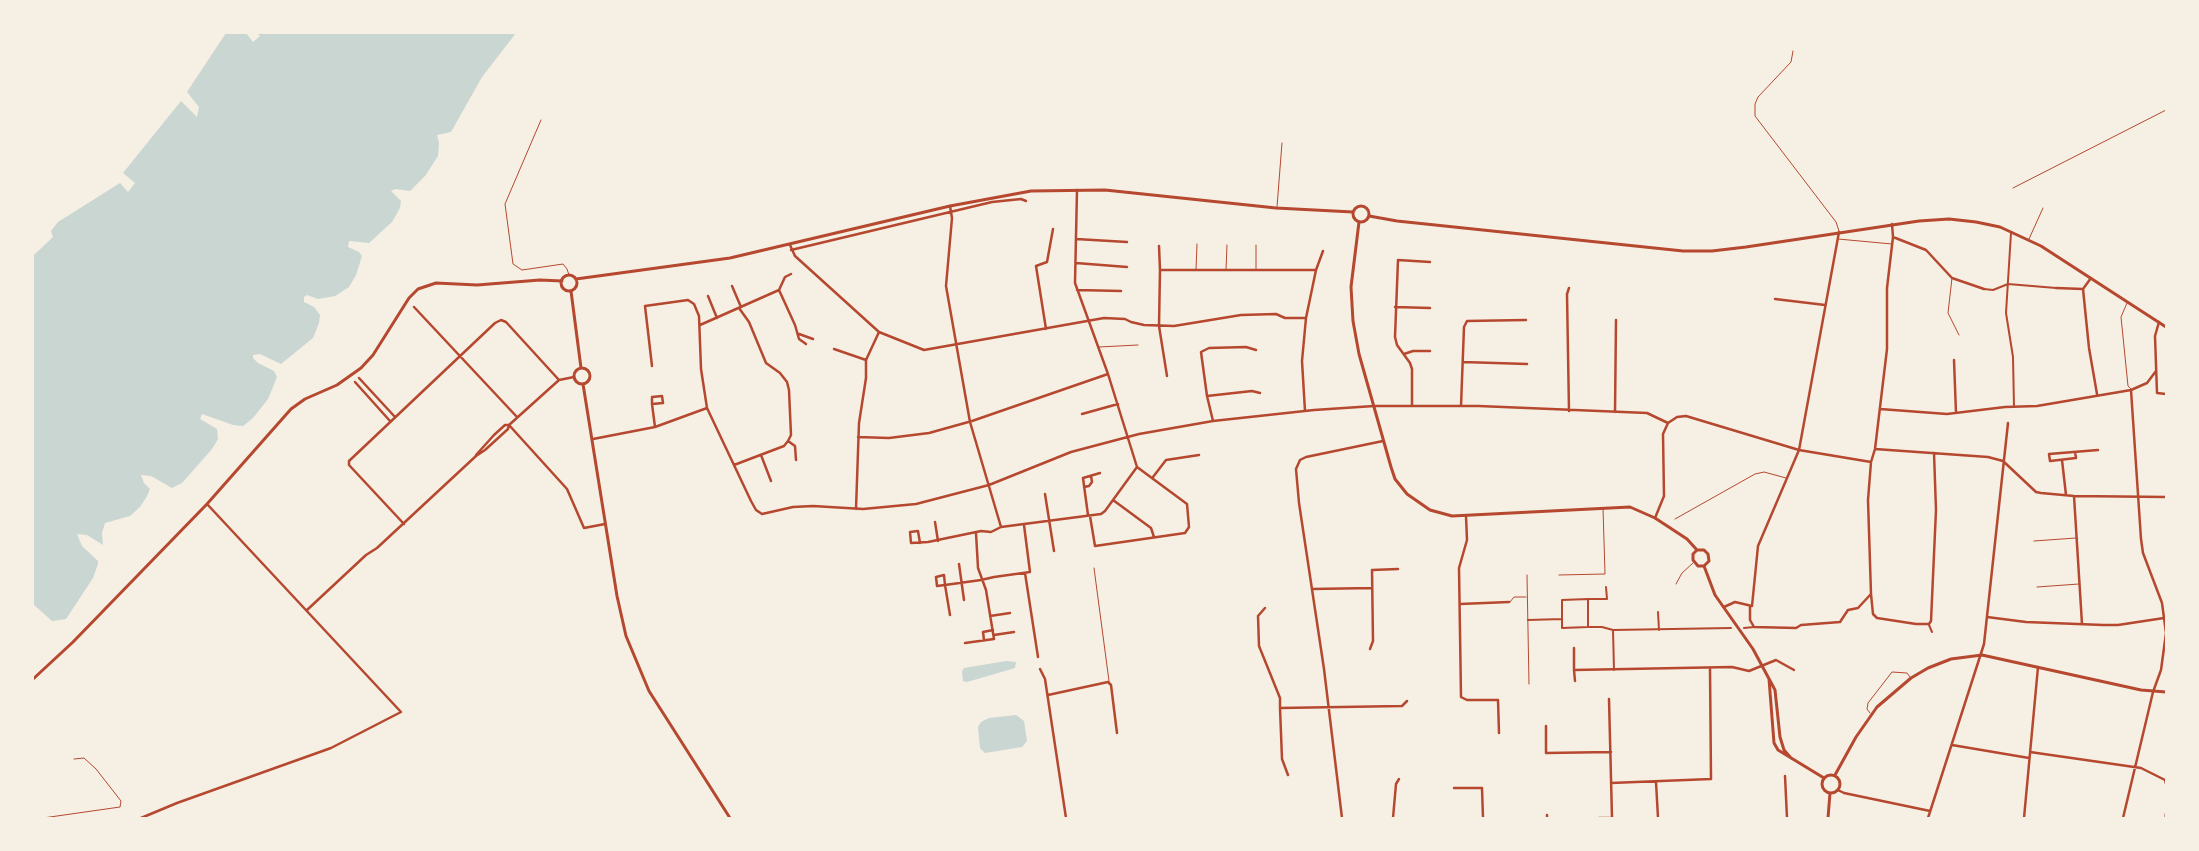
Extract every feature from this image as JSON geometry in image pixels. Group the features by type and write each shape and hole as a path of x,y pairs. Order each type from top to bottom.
{"street":[{"path":"1078,190 1075,283 1077,290 1108,374 1137,467 1187,504 1189,527 1185,533 1095,546 1083,478 1100,473"},
{"path":"790,247 950,206 1031,191 1132,192 1276,208 1353,212"},
{"path":"32,680 73,642 207,504 291,409 305,399 345,381 367,362 412,294 424,286 436,283 477,284 540,280 562,281 568,275 576,279 730,258 830,240 1009,199 1026,201"},
{"path":"950,206 946,286 970,422 1002,527"},
{"path":"1364,206 1369,216 1365,221 1359,222 1354,219 1353,212 1357,207 1364,206"},
{"path":"1369,216 1402,222 1683,251 1712,251 1746,247 1892,224 1949,219 1992,225 2028,239 2091,277 2166,327"},
{"path":"1359,222 1351,287 1351,303 1356,336 1393,475 1398,484 1414,500 1440,514 1466,516 1603,507 1630,508 1655,518 1687,539 1697,550"},
{"path":"1892,224 1893,237 1888,265 1887,349 1875,449 1871,462 1868,500 1871,594 1873,614 1876,618 1929,624"},
{"path":"1046,329 1036,266 1047,262 1053,229"},
{"path":"1754,627 1750,620 1750,606 1752,606 1758,546 1786,478 1800,450 1839,232"},
{"path":"2012,232 2006,313 2013,358 2014,407"},
{"path":"830,240 833,235"},
{"path":"1893,237 1926,250 1952,278 1984,289 1995,289 2008,284 2083,289"},
{"path":"1076,239 1127,242"},
{"path":"1159,246 1159,326 1166,376"},
{"path":"790,247 795,256 878,332 919,349 956,345 1104,318 1125,319 1131,322 1159,326 1167,324 1174,326 1241,315 1276,314 1285,318 1306,318"},
{"path":"1305,411 1302,362 1306,318 1322,251"},
{"path":"1412,406 1412,370 1397,345 1395,337 1398,260 1430,262"},
{"path":"1076,263 1127,267"},
{"path":"1160,270 1316,270"},
{"path":"700,325 779,290 785,277 791,274"},
{"path":"2091,277 2083,289 2089,348 2097,394"},
{"path":"571,290 576,285 576,279"},
{"path":"562,281 564,288 571,290"},
{"path":"732,286 740,308 749,322 766,363 780,373 787,382 791,435 784,446 734,465"},
{"path":"1568,411 1566,294 1569,288"},
{"path":"571,290 581,368"},
{"path":"779,290 799,339 806,344"},
{"path":"1077,290 1121,291"},
{"path":"708,296 717,318"},
{"path":"1775,299 1825,304"},
{"path":"652,366 644,306 688,300 694,304 699,316 701,369 707,408 756,510 762,514 792,507 856,508 916,504 989,485 1071,452 1174,427 1305,411 1374,406 1461,406 1647,413 1668,423"},
{"path":"414,307 517,418"},
{"path":"1395,307 1430,308"},
{"path":"1461,406 1464,327 1466,321 1526,320"},
{"path":"1615,412 1616,320"},
{"path":"404,524 348,463 495,323 504,321 559,380"},
{"path":"2159,322 2155,336 2158,392 2166,394"},
{"path":"856,508 858,437 866,378 866,360 878,332"},
{"path":"798,334 813,339"},
{"path":"1214,421 1207,396 1201,352 1209,348 1246,348 1256,350"},
{"path":"834,349 866,360"},
{"path":"1404,354 1413,351 1430,351"},
{"path":"1954,360 1956,413"},
{"path":"1463,362 1527,364"},
{"path":"581,368 575,372 574,377 577,382 583,384"},
{"path":"581,368 585,369 589,374 588,380 583,384"},
{"path":"1880,409 1956,413 2063,403 2097,394 2131,390 2147,383 2156,371"},
{"path":"858,437 910,436 970,422 1108,374"},
{"path":"307,610 366,554 377,548 404,524 559,380 574,377"},
{"path":"359,378 395,417"},
{"path":"355,382 390,421"},
{"path":"583,384 622,622 637,666 656,703 730,818"},
{"path":"2123,818 2134,767 2146,729 2163,661 2166,633 2162,603 2144,553 2131,390"},
{"path":"1207,396 1252,391 1260,393"},
{"path":"652,404 663,403 662,396 652,397 652,404 655,427"},
{"path":"1082,414 1118,404"},
{"path":"592,439 655,427 707,408"},
{"path":"1655,518 1663,503 1664,496 1663,434 1668,423 1677,417 1686,416 1800,450 1871,462"},
{"path":"1928,818 1982,655 2008,423"},
{"path":"509,425 567,489 584,528 606,524"},
{"path":"1342,818 1329,708 1296,485 1297,464 1300,460 1312,456 1383,440"},
{"path":"788,441 795,446 796,460"},
{"path":"1875,449 1988,457 2003,461 2036,492 2074,496 2166,497"},
{"path":"2075,452 2076,458 2050,461 2049,454 2098,450"},
{"path":"1932,632 1929,624 1932,618 1936,510 1934,453"},
{"path":"761,455 771,481"},
{"path":"1153,477 1166,460 1199,455"},
{"path":"2062,460 2066,495"},
{"path":"920,542 918,531 910,532 911,543 938,541 982,531 991,532 1002,527 1089,516 1105,512 1137,467"},
{"path":"1084,487 1089,486 1092,482 1091,476"},
{"path":"1046,494 1054,551"},
{"path":"2074,496 2082,624"},
{"path":"1113,500 1151,528 1154,537"},
{"path":"141,818 331,748 401,712 207,504"},
{"path":"1466,516 1467,540 1459,568 1461,697 1468,700 1498,700 1499,733"},
{"path":"935,522 938,541"},
{"path":"950,615 945,585 944,575 936,576 937,586 945,585 962,583 1030,572 1024,525"},
{"path":"965,643 994,639 986,590 981,580 976,554 976,533"},
{"path":"1697,550 1704,550 1708,554 1709,561 1704,566 1698,566 1694,563 1693,554 1697,550"},
{"path":"959,564 964,600"},
{"path":"1704,566 1716,595 1763,665 1768,676 1777,698 1780,737 1784,750 1791,758"},
{"path":"1370,649 1374,641 1372,570 1398,569"},
{"path":"1026,573 1038,657"},
{"path":"1606,587 1607,599 1562,600 1562,628 1602,627 1613,630 1731,628"},
{"path":"1312,589 1372,588"},
{"path":"1744,628 1796,628 1801,625 1840,622 1848,610 1858,608 1871,594"},
{"path":"1588,599 1588,627"},
{"path":"1460,604 1509,602"},
{"path":"1724,608 1735,602 1750,606"},
{"path":"1265,608 1258,616 1259,646 1280,698 1282,759 1288,775"},
{"path":"1658,612 1659,630"},
{"path":"990,616 1010,613"},
{"path":"1987,618 2026,622 2118,625 2164,618"},
{"path":"1528,620 1562,619"},
{"path":"984,640 983,632 993,630"},
{"path":"1613,630 1614,670"},
{"path":"994,635 1014,632"},
{"path":"1574,648 1575,681"},
{"path":"1835,775 1848,750 1871,714 1911,678 1946,660 1982,655 2154,692 2166,692"},
{"path":"1574,670 1732,667 1749,671 1776,660 1794,670"},
{"path":"2024,818 2038,667"},
{"path":"1611,782 1711,779 1710,668"},
{"path":"1040,669 1045,679 1048,694 1066,818"},
{"path":"1768,676 1774,743 1778,750 1824,778"},
{"path":"1048,694 1108,682 1110,684 1117,733"},
{"path":"1599,818 1612,818 1609,699"},
{"path":"1280,708 1402,706 1407,701"},
{"path":"1546,726 1546,753 1611,752"},
{"path":"1952,745 2030,758"},
{"path":"2030,752 2134,767 2149,771 2165,780 2166,784"},
{"path":"1824,778 1828,775 1835,775"},
{"path":"1835,775 1840,782 1838,790"},
{"path":"1785,776 1787,818"},
{"path":"1824,778 1823,787 1830,793"},
{"path":"1393,818 1396,784 1399,779"},
{"path":"1656,782 1658,818"},
{"path":"1454,788 1482,788 1483,818"},
{"path":"1830,793 1838,790 1844,793 1930,811"},
{"path":"1828,818 1830,793"}],"lane":[{"path":"1793,52 1792,62 1758,96 1755,104 1755,116 1836,222 1839,232"},
{"path":"2013,188 2166,110"},
{"path":"541,120 505,204 512,264 522,270 563,264 567,269 568,275"},
{"path":"1276,208 1282,142"},
{"path":"2028,239 2043,208"},
{"path":"1838,239 1892,244"},
{"path":"1196,270 1197,244"},
{"path":"1226,270 1227,245"},
{"path":"1256,245 1256,270"},
{"path":"1952,278 1948,313 1959,335"},
{"path":"2128,302 2121,317 2128,386 2131,390"},
{"path":"1098,347 1138,346"},
{"path":"1675,520 1754,474 1764,472 1786,478"},
{"path":"1559,575 1604,574 1603,507"},
{"path":"2034,541 2077,538"},
{"path":"1676,584 1682,572 1694,563"},
{"path":"1094,568 1109,675 1108,682"},
{"path":"1527,575 1529,684"},
{"path":"2037,587 2080,584"},
{"path":"1509,602 1514,597 1527,598"},
{"path":"1871,714 1867,709 1868,703 1892,672 1907,673 1911,678"},
{"path":"44,818 120,807 121,804 110,786 88,760 79,757 74,758"},
{"path":"2164,818 2165,814"}],"shaded area":[{"path":"226,33 246,33 253,42 260,36 257,33 516,33 482,77 451,132 437,135 439,143 438,156 425,176 410,191 395,189 391,191 401,201 400,208 392,222 369,243 349,241 348,247 359,252 362,256 356,275 349,287 335,296 318,299 307,295 304,297 304,302 314,307 320,315 313,338 281,364 260,354 253,355 253,358 258,363 274,371 277,377 268,399 253,418 243,426 233,425 202,414 200,419 217,429 218,439 212,449 182,483 172,488 151,476 141,475 144,483 150,489 147,496 140,507 130,516 105,523 102,533 103,545 87,535 77,534 82,546 98,561 98,564 93,578 66,619 52,621 33,604 33,256 53,237 51,231 58,222 120,183 128,192 135,183 123,173 181,101 197,117 199,107 187,92"},
{"path":"1006,661 1016,662 1015,668 967,682 963,681 962,671 964,668"},
{"path":"1016,715 1024,721 1027,741 1022,747 985,753 980,748 978,727 981,722 989,718"}]}
